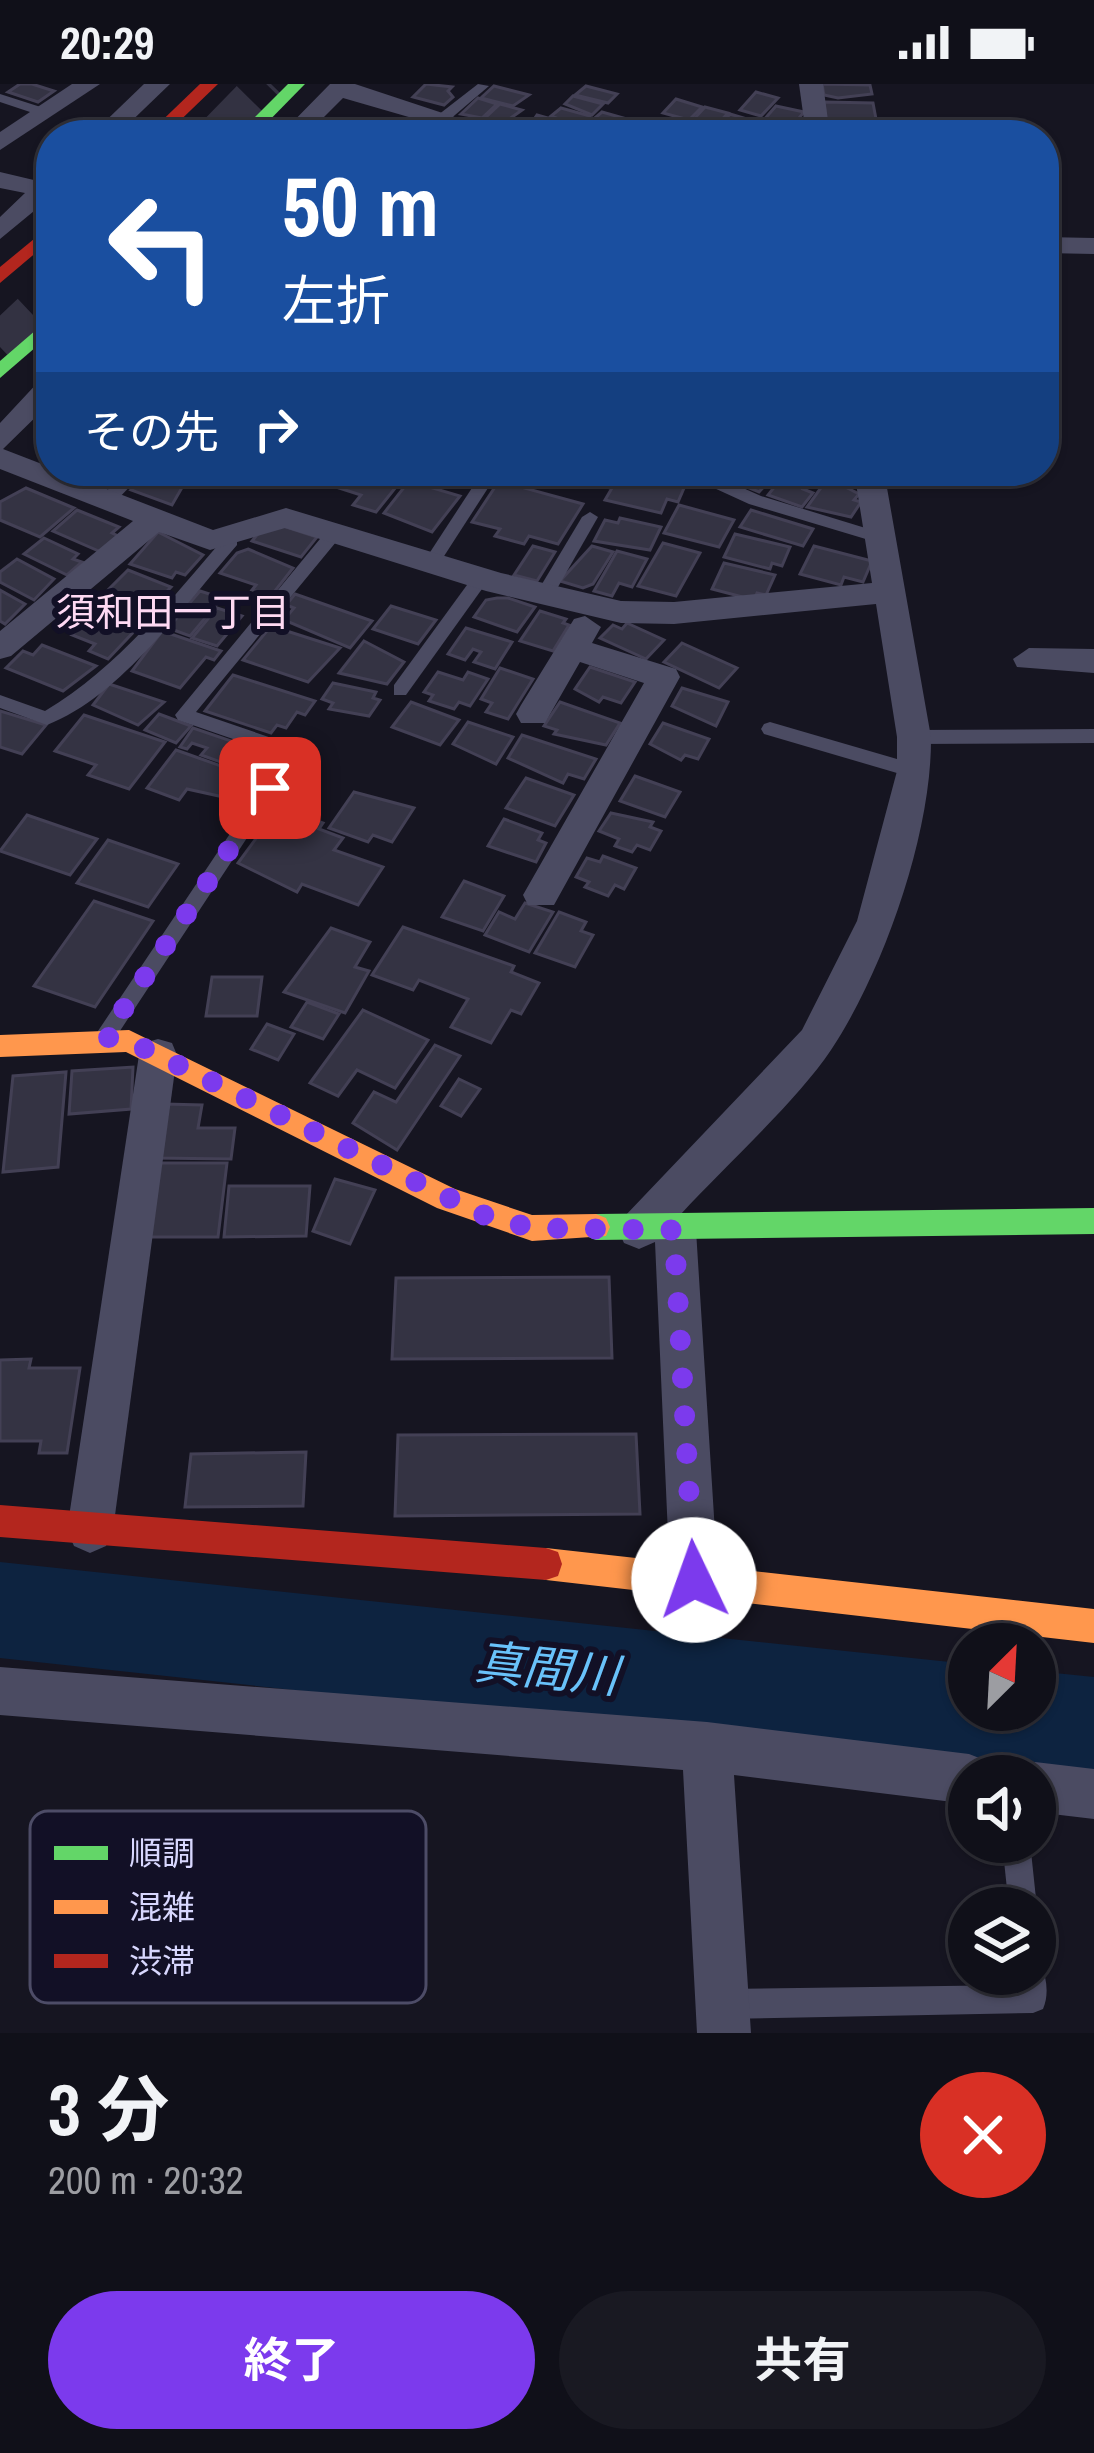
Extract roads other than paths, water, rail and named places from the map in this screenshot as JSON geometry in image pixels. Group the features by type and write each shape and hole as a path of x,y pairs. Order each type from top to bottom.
{"main road":[{"path":"171,120 210,84"},
{"path":"260,120 297,84"},
{"path":"0,277 36,244"},
{"path":"0,372 36,337"},
{"path":"0,1046 105,1037 129,1041 486,1216 532,1228 1094,1221"},
{"path":"0,1521 694,1580 1094,1626"}],"street":[{"path":"0,143 88,84"},
{"path":"119,120 158,84"},
{"path":"811,84 816,120"},
{"path":"307,120 341,86 449,120"},
{"path":"0,180 36,185"},
{"path":"0,231 36,197"},
{"path":"1059,245 1094,246"},
{"path":"0,441 36,401"},
{"path":"0,458 36,473"},
{"path":"69,486 210,540 231,541 274,517 597,607 674,613 889,592"},
{"path":"694,1580 657,1230 816,1041 875,921 914,754 871,486"},
{"path":"0,648 155,519"},
{"path":"532,714 597,607"},
{"path":"542,895 664,677 572,648"},
{"path":"1029,659 1094,661"},
{"path":"90,1530 158,1055"},
{"path":"0,1691 707,1747 948,1776"},
{"path":"707,1747 723,2019"},
{"path":"1056,1789 1094,1794"}],"lane":[{"path":"443,118 483,86"},
{"path":"0,98 45,113"},
{"path":"106,501 122,486"},
{"path":"431,563 480,486"},
{"path":"724,486 880,538"},
{"path":"545,594 590,518"},
{"path":"105,1037 294,753 184,715 335,532"},
{"path":"0,700 46,718 77,703 102,682 231,541"},
{"path":"400,690 481,578"},
{"path":"770,729 914,754 1094,736"},
{"path":"723,2019 1034,1999 1033,1995"}],"waterway":[{"name":"真間川","path":"0,1610 1094,1727"}],"tunnel":[{"path":"236,120 271,84"},
{"path":"0,347 36,313"}],"district":[{"name":"須和田一丁目","path":"173,612"}]}
